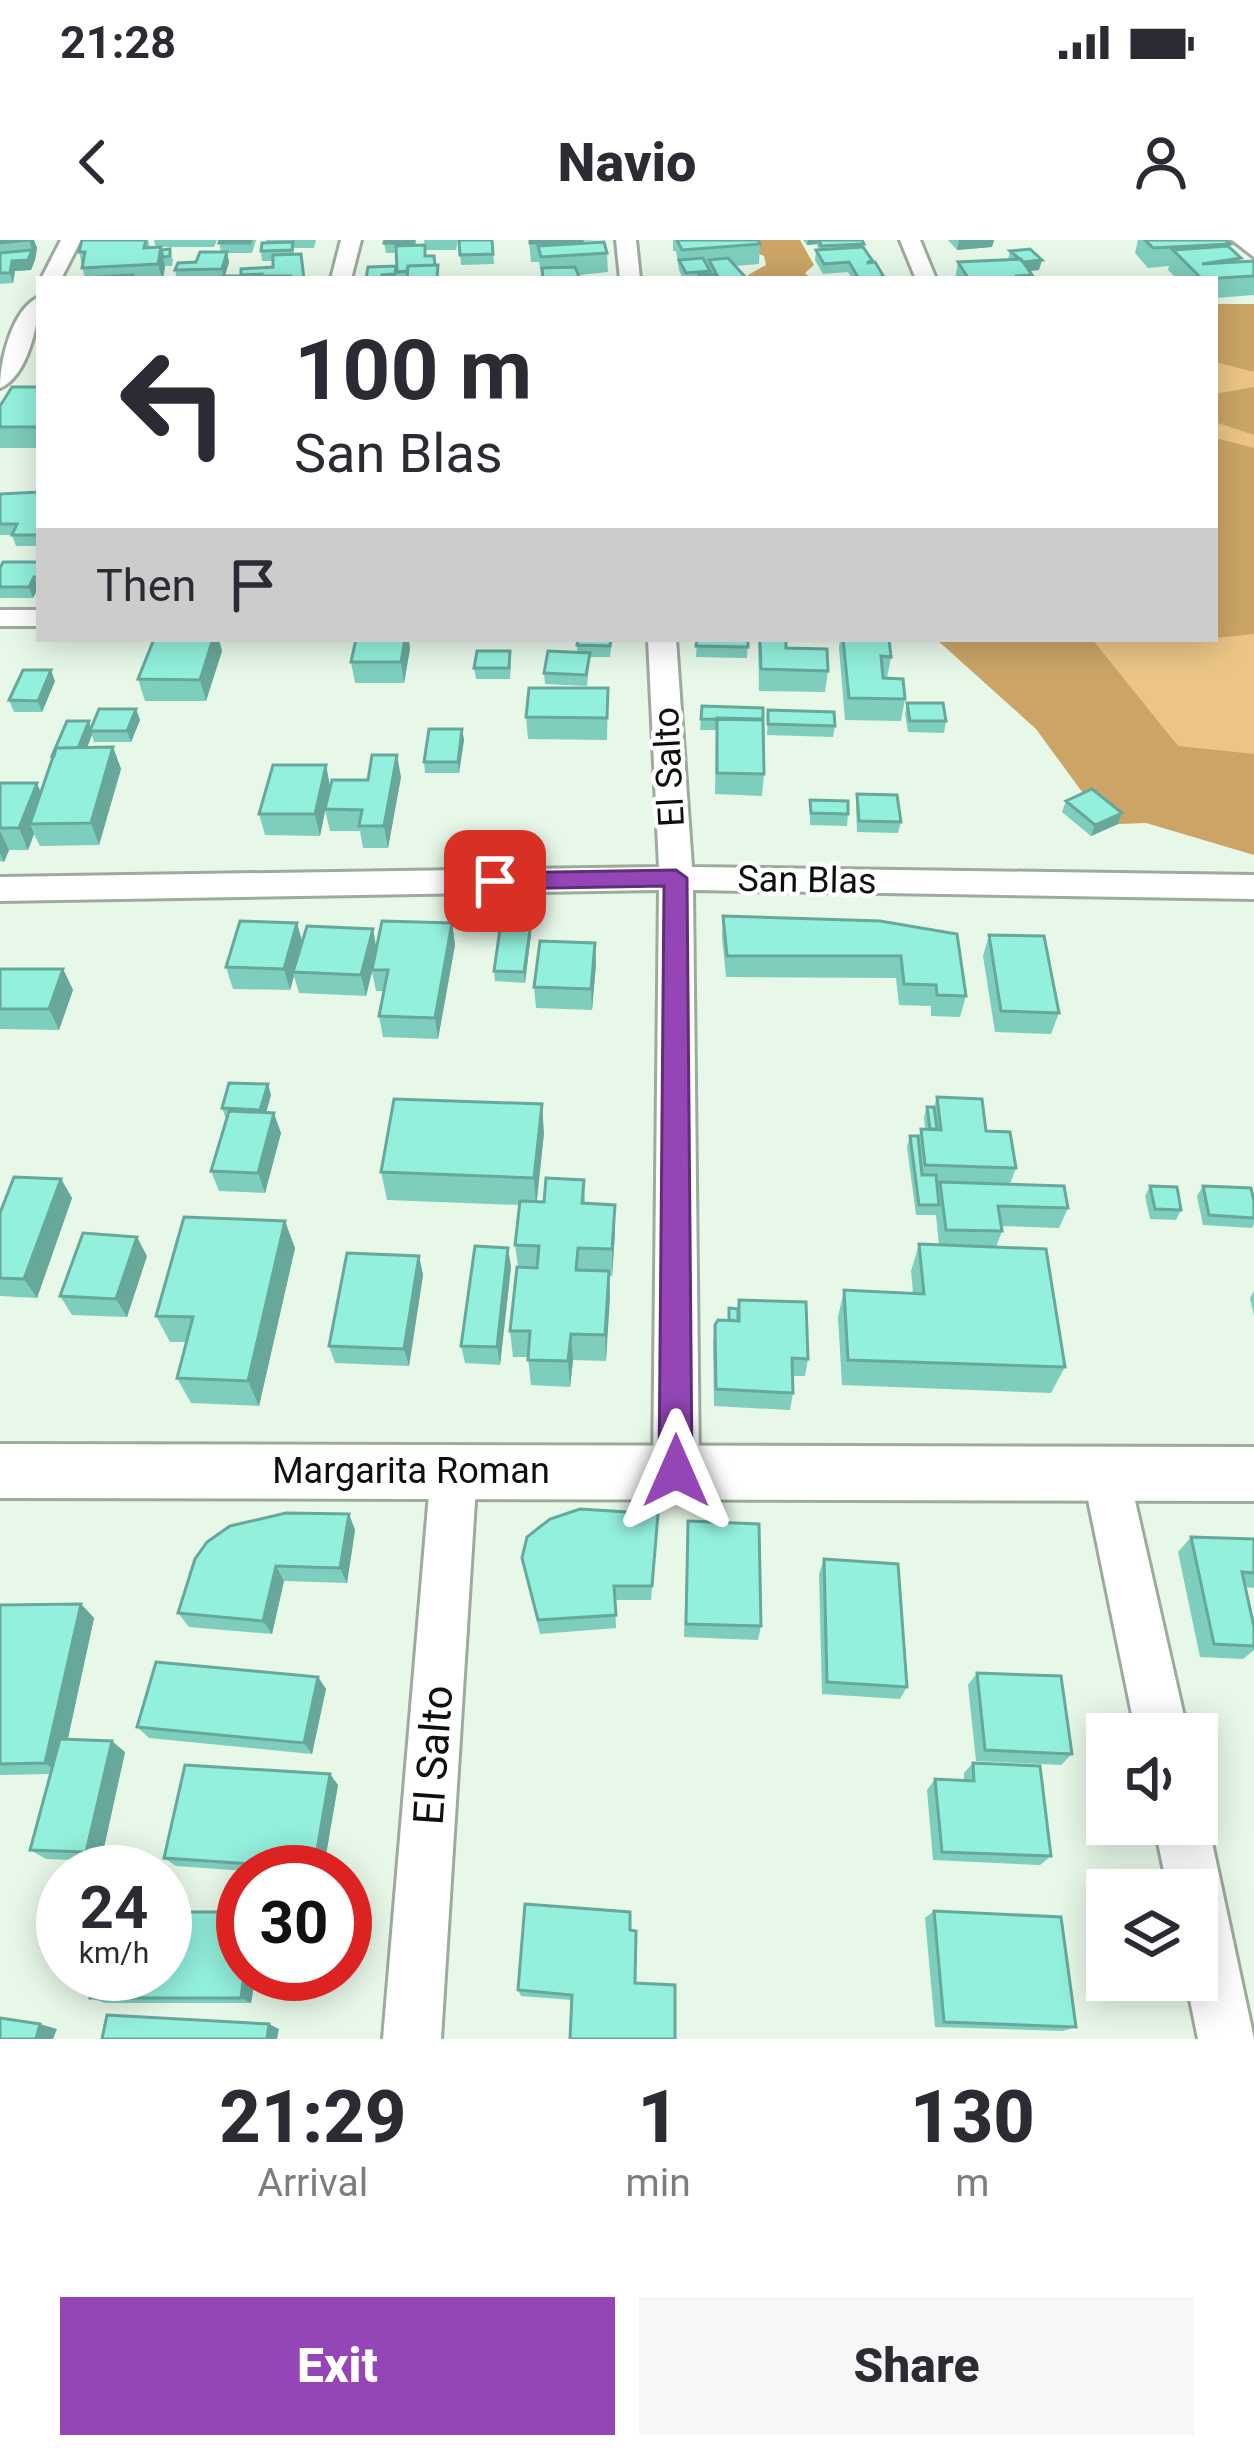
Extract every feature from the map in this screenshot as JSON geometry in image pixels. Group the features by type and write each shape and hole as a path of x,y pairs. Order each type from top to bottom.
{"street":[{"path":"53,276 71,240"},
{"path":"342,276 351,240"},
{"path":"626,240 630,276"},
{"path":"910,240 925,276"},
{"path":"1242,240 1254,251"},
{"path":"0,381 36,310"},
{"path":"0,619 36,618"},
{"name":"El Salto","path":"662,642 676,878 676,1471"},
{"name":"San Blas","path":"0,889 676,878 1254,886"},
{"name":"El Salto","path":"412,2039 454,1470"},
{"path":"1106,1470 1158,1713"},
{"name":"Margarita Roman","path":"0,1471 1106,1470 1254,1474"},
{"path":"1218,1997 1227,2039"}],"shaded area":[{"path":"722,240 800,240 814,265 805,273 808,276 749,276 766,265 764,256"},
{"path":"1218,304 1254,304 1254,372 1218,363"},
{"path":"1254,322 1254,823 967,642 1218,642 1218,324"},
{"path":"1254,387 1254,435 1218,423 1218,393"},
{"path":"1218,439 1254,448 1254,634 1218,638"},
{"path":"939,642 1094,642 1178,746 1254,754 1254,855 1146,823 1118,824 1088,800 1036,729"}],"building":[{"path":"82,240 146,240 144,248 161,247 158,264 82,268"},
{"path":"220,240 251,240 219,243"},
{"path":"459,240 492,240 493,254 460,255"},
{"path":"582,240 582,241 530,243"},
{"path":"677,240 758,240 760,244 682,250"},
{"path":"819,240 862,240 864,244 821,246"},
{"path":"1145,240 1226,240 1230,244 1153,248"},
{"path":"293,242 292,250 261,251 262,243"},
{"path":"604,242 607,253 541,257 538,246"},
{"path":"425,245 425,256 434,256 435,265 408,266 407,271 397,272 396,246"},
{"path":"1228,246 1241,258 1202,264 1254,261 1254,276 1199,276 1173,250"},
{"path":"863,247 872,260 867,263 875,262 883,276 857,276 849,262 824,264 816,250"},
{"path":"1030,249 1042,260 1023,262 1010,251"},
{"path":"32,250 28,260 12,261 10,273 0,273 0,253"},
{"path":"200,252 227,252 222,269 175,270 178,263 196,262"},
{"path":"301,254 304,276 241,275 241,269 273,267 273,255"},
{"path":"703,258 710,271 686,273 679,260"},
{"path":"728,258 744,276 717,276 709,260"},
{"path":"1021,259 1032,275 967,276 958,262"},
{"path":"438,265 437,276 407,276 408,266"},
{"path":"396,266 395,274 382,276 366,276 368,267"},
{"path":"575,267 579,276 543,276 542,268"},
{"path":"12,387 36,387 36,427 0,427 0,406"},
{"path":"36,492 36,535 12,535 17,524 0,524 0,494"},
{"path":"3,562 36,562 36,577 29,587 0,587"},
{"path":"153,642 212,642 200,680 138,679"},
{"path":"355,642 404,642 401,662 351,662"},
{"path":"578,642 611,642 610,646"},
{"path":"697,642 748,642 748,647 696,646"},
{"path":"760,642 827,649 828,671 761,669"},
{"path":"843,642 889,642 891,657 881,656 883,678 903,679 905,699 849,698"},
{"path":"477,651 510,651 509,668 474,668"},
{"path":"548,651 590,653 586,675 544,673"},
{"path":"23,670 51,670 38,701 9,700"},
{"path":"529,688 608,688 607,718 526,717"},
{"path":"907,703 943,703 946,721 910,721"},
{"path":"702,706 763,708 763,720 701,719"},
{"path":"99,709 136,709 127,731 90,731"},
{"path":"768,710 834,712 835,726 768,724"},
{"path":"717,718 763,719 764,774 717,773"},
{"path":"67,721 89,721 78,748 56,748 52,756"},
{"path":"429,729 462,729 458,762 424,762"},
{"path":"113,747 91,823 30,824 56,748"},
{"path":"372,755 397,755 384,826 359,826 362,810 325,809 332,780 368,780"},
{"path":"273,765 326,765 315,814 259,814"},
{"path":"0,783 37,783 19,828 0,828"},
{"path":"1092,789 1122,813 1095,825 1066,801"},
{"path":"857,794 897,795 901,822 859,821"},
{"path":"810,800 848,801 848,814 811,813"},
{"path":"723,916 880,921 957,934 966,996 937,995 936,985 904,984 901,956 727,956"},
{"path":"240,921 297,923 284,969 226,967"},
{"path":"382,921 452,923 435,1018 379,1016 388,970 372,970"},
{"path":"501,922 531,923 524,972 494,971"},
{"path":"307,926 373,929 361,975 293,972"},
{"path":"989,935 1044,936 1059,1013 1001,1011"},
{"path":"540,941 595,943 591,989 534,987"},
{"path":"0,969 63,969 49,1009 0,1009"},
{"path":"229,1083 268,1084 260,1110 222,1108"},
{"path":"937,1097 982,1099 986,1131 1010,1132 1016,1168 925,1165 921,1129 941,1130"},
{"path":"394,1099 542,1104 534,1178 381,1172"},
{"path":"927,1107 934,1107 937,1129 930,1129"},
{"path":"229,1111 274,1113 258,1173 211,1171"},
{"path":"910,1136 918,1136 922,1175 936,1175 939,1205 919,1205"},
{"path":"14,1177 61,1179 24,1279 0,1278 0,1213"},
{"path":"546,1178 584,1180 582,1203 615,1205 612,1249 578,1248 576,1270 609,1271 605,1335 571,1334 568,1361 528,1360 530,1331 510,1331 517,1267 537,1268 539,1246 515,1245 520,1201 544,1202"},
{"path":"940,1182 1064,1186 1068,1208 998,1206 1002,1231 946,1230"},
{"path":"1150,1186 1177,1187 1181,1210 1155,1209"},
{"path":"1203,1186 1251,1188 1254,1218 1209,1215"},
{"path":"184,1217 285,1221 248,1381 177,1378 193,1317 156,1316"},
{"path":"83,1233 137,1237 116,1299 60,1296"},
{"path":"919,1244 1046,1249 1065,1367 848,1360 844,1290 924,1294"},
{"path":"475,1246 508,1248 497,1347 461,1346"},
{"path":"347,1253 419,1256 404,1349 329,1346"},
{"path":"739,1300 806,1302 808,1359 792,1358 793,1393 716,1389 715,1325 718,1320 739,1321"},
{"path":"729,1308 738,1309 738,1321 729,1320"},
{"path":"580,1509 658,1514 652,1586 614,1586 616,1615 538,1620 522,1558 527,1537 550,1519"},
{"path":"286,1513 349,1514 340,1568 276,1566 263,1621 178,1613 195,1559 207,1542 230,1526"},
{"path":"688,1521 759,1524 761,1626 686,1624"},
{"path":"1191,1537 1254,1539 1254,1573 1242,1572 1254,1646 1214,1644"},
{"path":"824,1559 898,1564 907,1687 827,1682"},
{"path":"81,1604 45,1763 0,1764 0,1605"},
{"path":"156,1662 318,1677 304,1743 137,1727"},
{"path":"977,1673 1061,1676 1072,1754 985,1750"},
{"path":"60,1739 112,1741 88,1845 36,1845 36,1850 30,1850"},
{"path":"973,1763 1040,1766 1051,1856 942,1852 935,1779 974,1781"},
{"path":"185,1765 330,1774 318,1845 216,1845 216,1861 192,1860 192,1845 167,1845"},
{"path":"525,1904 630,1912 630,1930 636,1931 635,1983 675,1985 675,2039 570,2039 572,1995 518,1990"},
{"path":"934,1911 1061,1917 1076,2027 944,2022"},
{"path":"192,1912 216,1912 216,1998 192,1998"},
{"path":"107,2015 269,2024 267,2039 102,2039"},
{"path":"0,2018 40,2024 36,2039 0,2039"}],"route":[{"path":"495,881 676,878 676,1471"}]}
